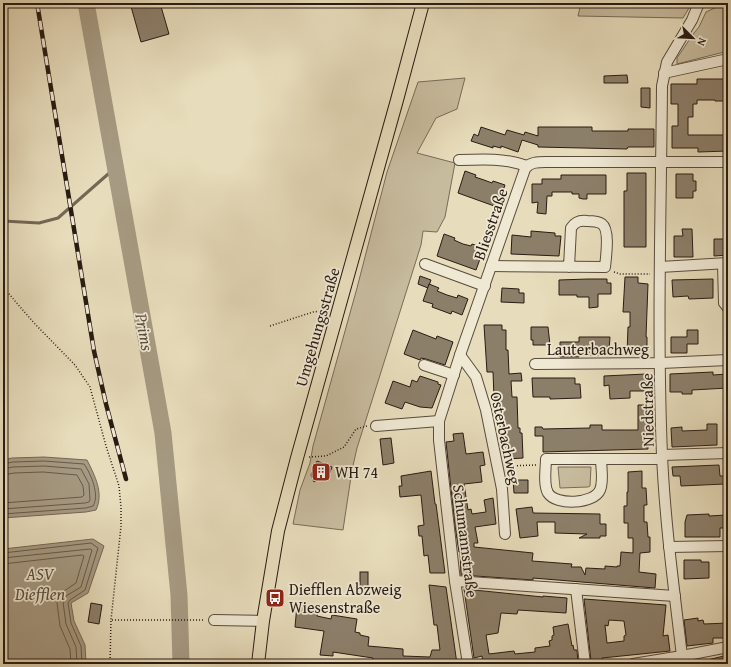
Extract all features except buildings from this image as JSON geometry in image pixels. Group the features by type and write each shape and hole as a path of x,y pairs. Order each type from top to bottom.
{"main road":[{"name":"Umgehungsstraße","path":"258,664 263,621 278,531 423,3"}],"street":[{"name":"Niedstraße","path":"682,656 669,547 662,457 660,271 662,86 667,62 692,20 699,3"},
{"path":"664,73 728,59"},
{"path":"459,160 503,160 517,162 527,166 535,162 728,162"},
{"name":"Bliesstraße","path":"439,421 460,355 521,178 527,166"},
{"path":"491,266 569,267 606,267 606,230 603,224 597,221 581,220 575,223 571,228 569,267"},
{"path":"425,264 485,286"},
{"path":"660,271 726,264 724,303 728,308"},
{"name":"Osterbachweg","path":"460,355 473,372 480,389 502,489 506,534"},
{"name":"Lauterbachweg","path":"535,364 661,364 728,360"},
{"path":"424,365 454,375"},
{"path":"376,426 439,421"},
{"name":"Schumannstraße","path":"439,421 439,440 455,581 468,664"},
{"path":"601,459 602,483 600,490 591,499 583,501 563,501 556,499 549,494 546,483 546,459 662,457 728,453"},
{"path":"669,547 728,546"},
{"path":"455,581 675,596"},
{"path":"576,589 585,664"},
{"path":"214,620 263,621"},
{"path":"633,664 728,647"}],"path":[{"path":"606,267 620,274 660,271"},
{"path":"3,287 34,323 75,365 90,387 119,486 121,526 111,620 110,664"},
{"path":"270,326 313,312 338,310"},
{"path":"297,458 326,456 344,447 356,429 360,427 376,426"},
{"path":"498,467 546,465"},
{"path":"111,620 214,620"}],"shaded area":[{"path":"581,3 692,3 683,18 578,16"},
{"path":"721,5 728,5 728,51 677,64 677,58 699,27 706,12"},
{"path":"465,78 457,109 436,118 417,153 455,163 445,217 437,232 423,231 421,245 357,448 352,470 343,530 293,524 300,490 310,463 313,446 357,288 387,172 418,82"},
{"path":"558,467 591,467 590,486 560,488"}],"water":[{"path":"44,457 87,460 98,485 99,497 96,510 3,518 3,460 12,458"},
{"name":"ASV Diefflen","path":"93,539 104,546 88,593 71,603 74,621 85,645 86,664 3,664 3,549"}],"waterway":[{"name":"Prims","path":"86,3 163,433 179,595 181,664"},
{"path":"3,221 39,223 58,218 115,168"}],"railway":[{"path":"37,3 94,351 106,404 126,479"}],"place":[{"name":"WH 74","path":"321,472"},
{"name":"Diefflen Abzweig Wiesenstraße","path":"275,598"}]}
